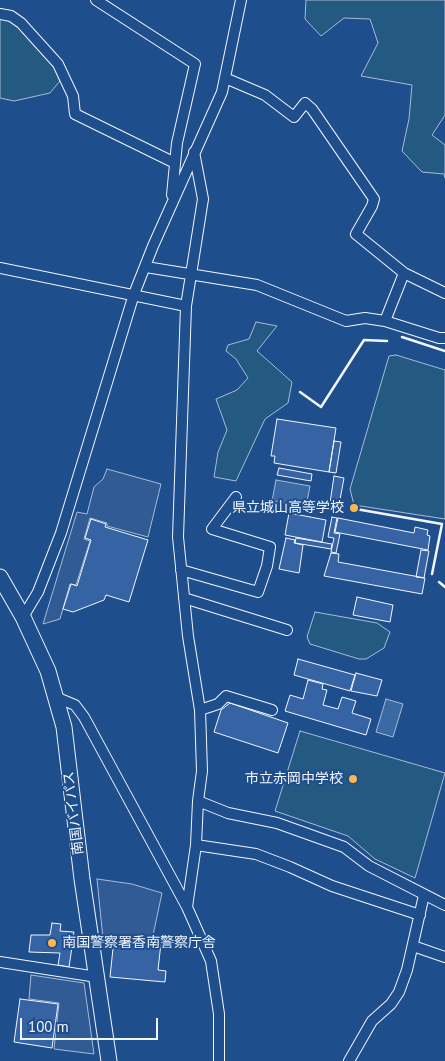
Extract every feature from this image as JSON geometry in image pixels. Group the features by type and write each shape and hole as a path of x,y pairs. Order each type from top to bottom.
{"highway":[{"name":"南国バイパス","path":"0,577 23,617 48,671 58,698 64,727 82,879 109,1061"}],"street":[{"path":"96,0 196,64 177,143 172,204"},
{"path":"23,617 38,592 61,533 134,294 225,78 241,0"},
{"path":"0,14 11,16 21,23 58,64 73,96 75,114 174,163"},
{"path":"225,78 265,95 294,117 305,103 312,109 374,199 356,234 404,274 445,293"},
{"path":"187,907 196,845 198,801 202,771 200,710 184,598 178,537 186,306 203,199 194,152"},
{"path":"146,267 257,285 346,321 365,318 385,321 445,338"},
{"path":"0,268 186,306"},
{"path":"385,321 404,274"},
{"path":"182,570 258,592 267,566 270,547 212,529 236,497"},
{"path":"184,598 287,630"},
{"path":"200,710 218,704 226,696 272,710"},
{"path":"58,698 75,705 84,718 187,907 211,961 219,1014 220,1061"},
{"path":"198,801 228,813 277,823 344,847 368,866 445,905"},
{"path":"196,845 256,854 332,886 420,915"},
{"path":"349,1061 372,1021 391,1004 399,992 413,946 424,895"},
{"path":"413,946 445,957"},
{"path":"0,962 97,977"}],"shaded area":[{"path":"306,0 445,0 445,115 432,135 445,145 445,178 444,174 422,172 402,151 409,119 412,85 361,76 378,43 370,19 344,18 321,36 305,19"},
{"path":"0,18 13,22 25,32 54,67 60,81 50,93 14,101 0,98"},
{"path":"256,322 277,326 257,351 292,382 288,403 265,419 236,481 214,477 218,452 227,430 216,399 237,390 248,378 236,359 226,351 228,345 249,339"},
{"path":"396,355 445,370 445,519 354,505 350,489 389,356"},
{"path":"107,469 161,484 148,537 107,526 107,523 90,518 84,539 90,541 76,585 70,584 60,619 43,624 77,512 87,514 94,487 103,479"},
{"path":"276,480 310,486 306,507 272,501"},
{"path":"315,612 377,623 390,632 384,648 366,659 359,659 310,644 307,637"},
{"path":"386,699 403,704 393,737 376,732"},
{"path":"300,731 445,773 415,878 375,859 348,836 275,811"},
{"path":"97,879 132,884 162,893 152,940 103,939"},
{"path":"31,975 84,983 94,1054 54,1049 59,1003 29,999"}],"building":[{"path":"277,419 336,428 329,472 274,463 275,456 271,456"},
{"path":"334,441 341,442 336,473 329,472"},
{"path":"279,468 312,474 311,481 277,475"},
{"path":"334,476 344,478 339,505 330,503"},
{"path":"289,513 326,520 322,542 285,535"},
{"path":"332,517 337,518 334,533 340,534 336,553 331,552 334,538 328,537"},
{"path":"338,518 414,533 415,527 428,530 427,535 430,536 428,550 335,532"},
{"path":"91,519 106,524 105,527 148,540 129,602 106,595 104,600 73,612 63,609 71,584 77,586 91,540 85,538"},
{"path":"286,538 295,540 294,543 303,545 299,573 279,569"},
{"path":"296,538 332,544 331,549 295,543"},
{"path":"421,550 429,551 424,578 416,577"},
{"path":"331,553 339,554 338,562 425,578 422,594 324,576"},
{"path":"357,597 393,605 390,622 353,615"},
{"path":"298,659 355,675 350,691 294,675"},
{"path":"356,673 382,680 377,696 351,691"},
{"path":"308,680 323,684 322,689 327,690 323,705 338,709 342,697 356,701 352,713 371,719 366,735 285,711 290,695 303,699"},
{"path":"230,703 288,723 278,753 214,732 221,710"},
{"path":"52,923 61,924 60,931 74,932 73,937 78,938 76,947 72,947 69,967 58,965 60,953 29,952 31,935 50,935"},
{"path":"114,939 161,943 158,970 166,971 165,982 110,977"},
{"path":"20,999 58,1004 52,1048 14,1042"}],"wall":[{"path":"402,337 445,351"},
{"path":"300,392 321,407 364,340 387,341"},
{"path":"350,508 442,524 432,574"},
{"path":"439,582 445,587"}],"place":[{"name":"県立城山高等学校","path":"354,508"},
{"name":"市立赤岡中学校","path":"353,779"},
{"name":"南国警察署香南警察庁舎","path":"52,943"}]}
